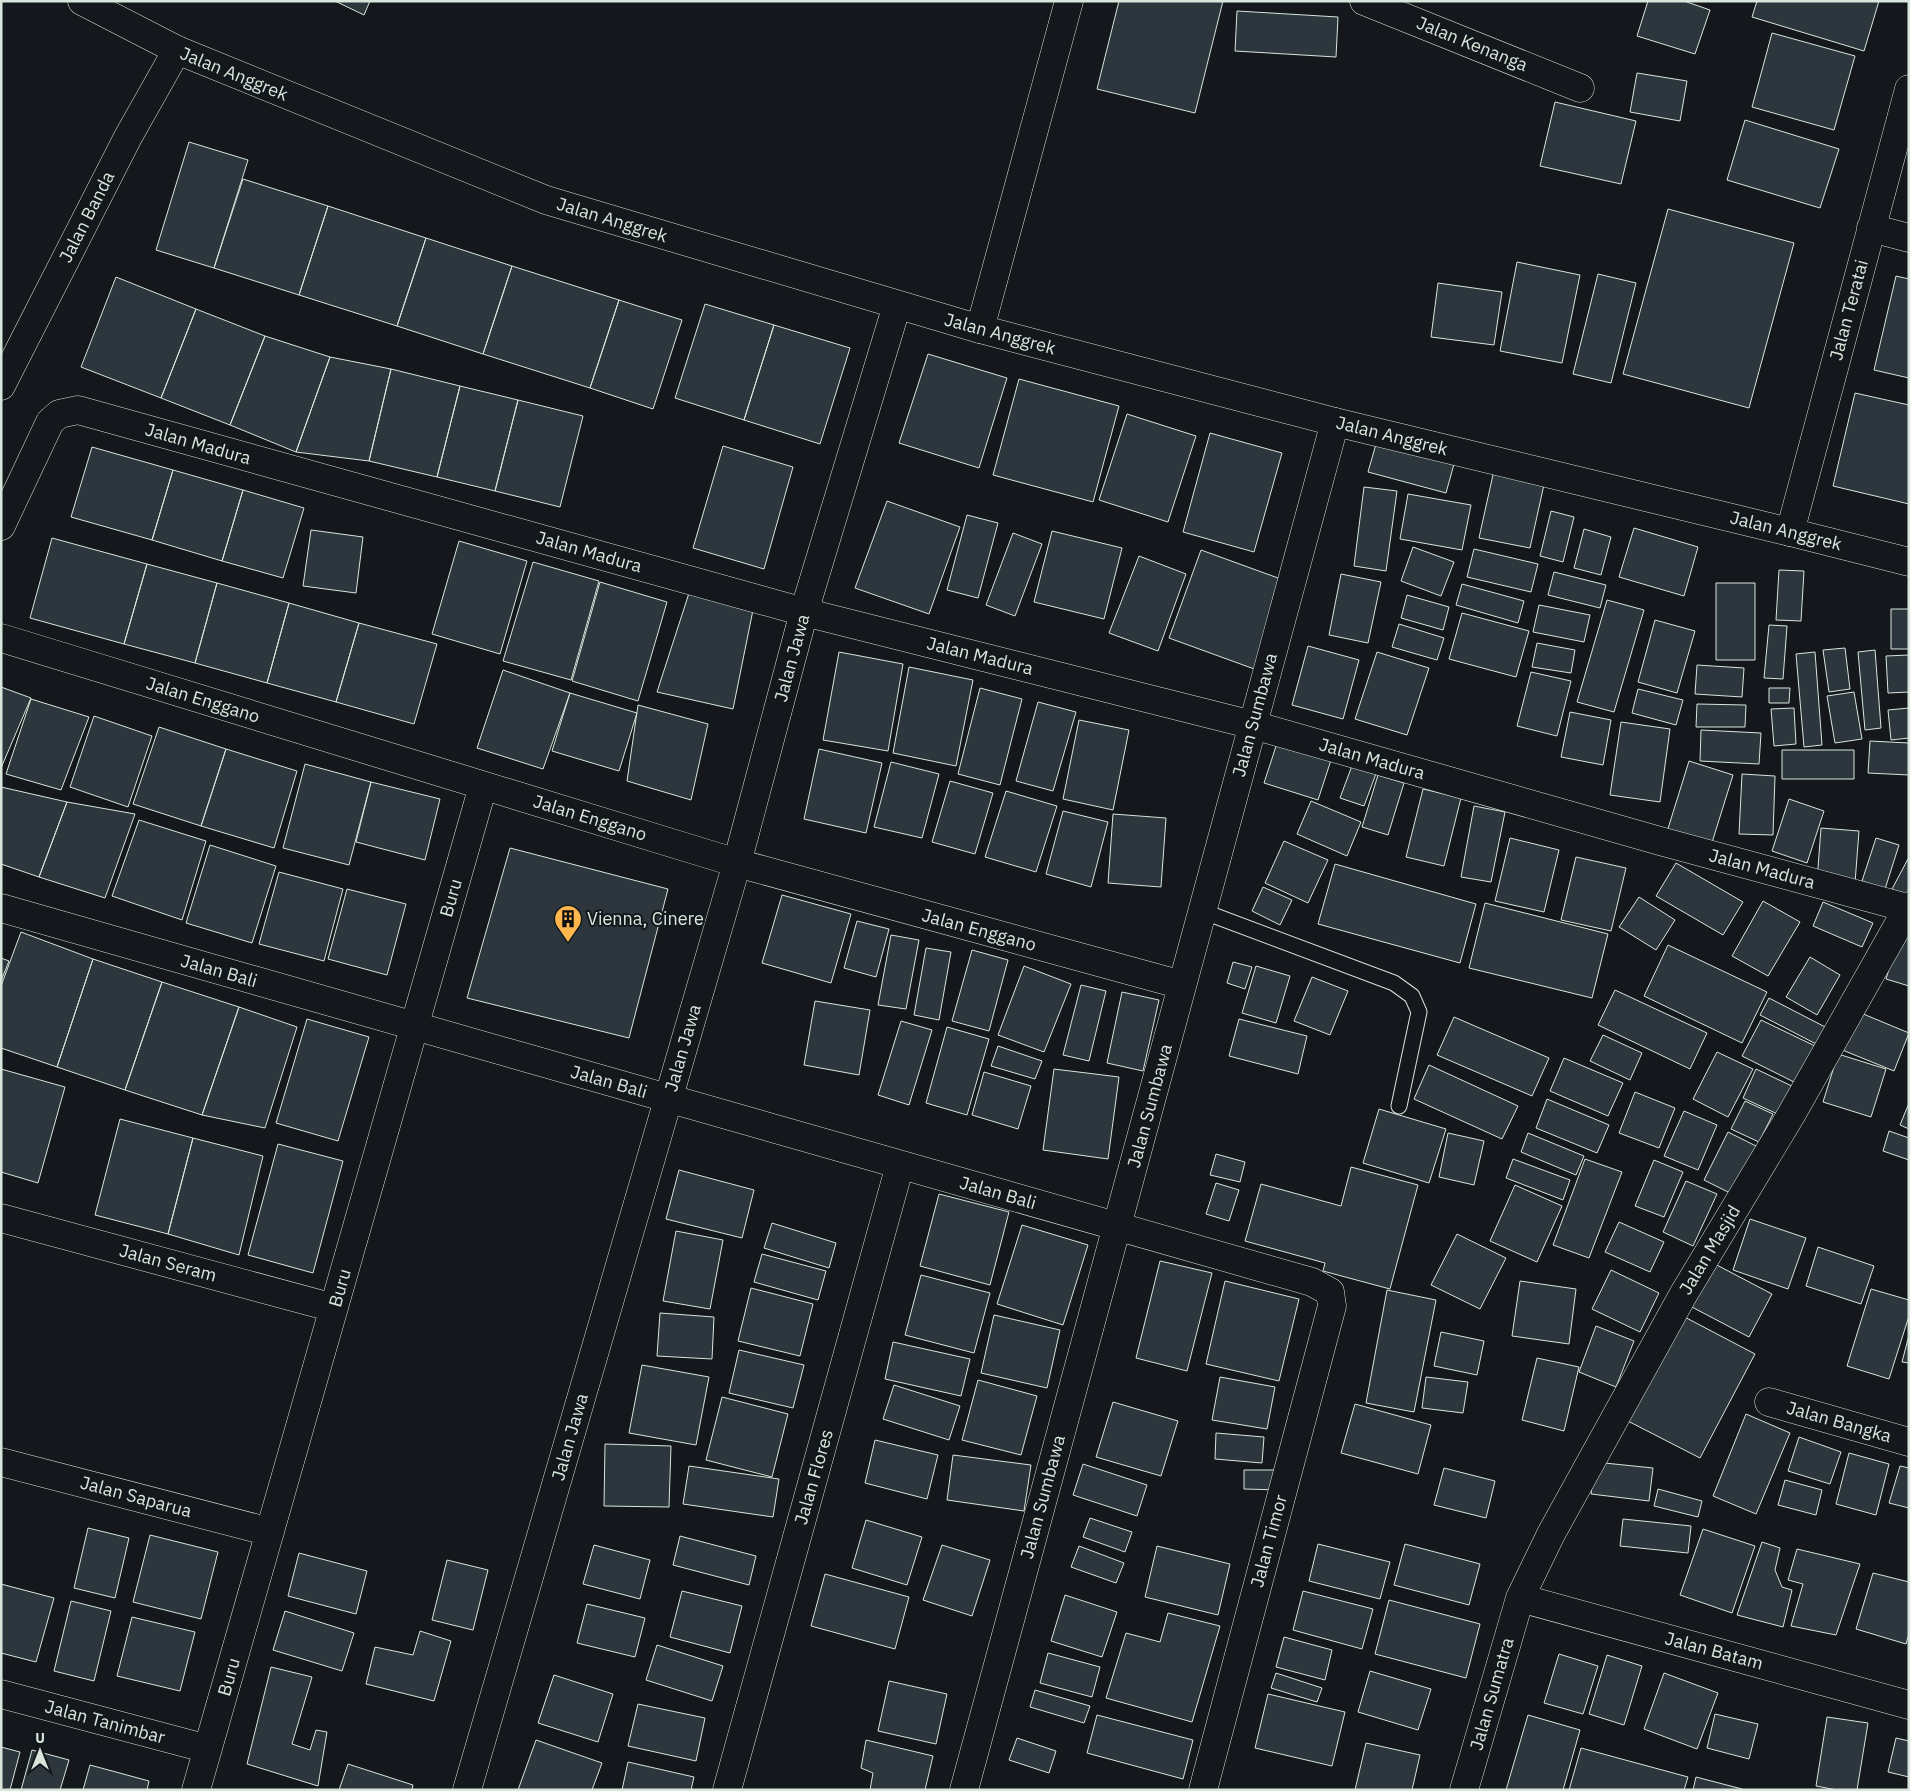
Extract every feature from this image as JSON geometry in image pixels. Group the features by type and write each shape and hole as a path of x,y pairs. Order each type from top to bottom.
{"street":[{"name":"Jalan Anggrek","path":"82,1 176,50 546,200 980,329 1334,422 1909,562"},
{"name":"Jalan Anggrek","path":"99,1 120,20"},
{"path":"980,329 1069,1"},
{"name":"Jalan Kenanga","path":"1364,1 1580,88"},
{"name":"Jalan Banda","path":"1,386 128,137 176,50"},
{"name":"Jalan Teratai","path":"1790,532 1909,89"},
{"path":"1871,228 1909,238"},
{"name":"Jalan Jawa","path":"467,1790 737,863 804,612 897,305"},
{"name":"Jalan Madura","path":"1,526 54,417 78,410 804,612 1253,725 1660,841 1908,907"},
{"name":"Jalan Sumbawa","path":"964,1790 1334,422"},
{"name":"Jalan Enggano","path":"1,638 737,863 1182,985"},
{"name":"Buru","path":"196,1790 483,786"},
{"name":"Jalan Masjid","path":"1520,1598 1550,1534 1683,1295 1791,1115 1908,907"},
{"name":"Jalan Bali","path":"1,908 1312,1282 1330,1292"},
{"name":"Jalan Flores","path":"727,1790 900,1165"},
{"name":"Jalan Seram","path":"1,1218 334,1308"},
{"name":"Jalan Timor","path":"1203,1790 1332,1306 1330,1292"},
{"name":"Jalan Bangka","path":"1769,1402 1909,1442"},
{"name":"Jalan Saparua","path":"1,1462 270,1532"},
{"name":"Jalan Batam","path":"1520,1598 1909,1705"},
{"name":"Jalan Sumatra","path":"1464,1790 1520,1598"},
{"name":"Jalan Tanimbar","path":"1,1694 208,1749"}],"lane":[{"path":"1202,911 1394,983 1412,996 1419,1012 1399,1106"}],"building":[{"path":"335,1 370,1 364,15"},
{"path":"1119,1 1223,1 1195,113 1097,89"},
{"path":"1648,1 1684,1 1710,10 1695,54 1637,36"},
{"path":"1757,1 1879,1 1864,51 1752,17"},
{"path":"1237,11 1338,17 1336,57 1235,51"},
{"path":"1772,33 1855,56 1834,130 1752,107"},
{"path":"1637,73 1687,81 1680,121 1630,112"},
{"path":"1555,102 1636,121 1621,184 1540,166"},
{"path":"1745,120 1839,149 1820,208 1727,180"},
{"path":"189,142 248,160 214,268 156,250"},
{"path":"243,179 328,206 299,295 214,268"},
{"path":"328,206 426,238 397,326 299,295"},
{"path":"1668,209 1794,243 1749,408 1623,374"},
{"path":"426,238 512,266 483,354 397,326"},
{"path":"1517,262 1580,275 1562,363 1500,351"},
{"path":"512,266 619,300 590,388 483,354"},
{"path":"1598,274 1636,283 1611,383 1573,374"},
{"path":"1896,276 1909,279 1909,378 1874,370"},
{"path":"116,277 196,309 161,398 81,367"},
{"path":"1438,283 1502,292 1494,345 1431,337"},
{"path":"619,300 682,320 653,409 590,388"},
{"path":"705,304 774,325 744,420 675,398"},
{"path":"196,309 265,336 230,425 161,398"},
{"path":"774,325 850,348 820,444 744,420"},
{"path":"265,336 330,357 296,452 230,425"},
{"path":"928,354 1007,378 979,468 899,443"},
{"path":"330,357 391,369 369,461 296,452"},
{"path":"391,369 460,386 437,477 369,461"},
{"path":"1019,379 1119,406 1093,502 993,475"},
{"path":"460,386 518,400 495,491 437,477"},
{"path":"1855,393 1909,405 1909,504 1833,486"},
{"path":"518,400 583,416 560,507 495,491"},
{"path":"1127,414 1196,436 1168,522 1099,500"},
{"path":"1210,433 1282,453 1254,552 1183,532"},
{"path":"1376,444 1454,464 1446,493 1368,472"},
{"path":"723,446 793,467 764,569 693,548"},
{"path":"92,447 173,470 152,540 71,517"},
{"path":"173,470 243,490 222,561 152,540"},
{"path":"1494,470 1545,480 1530,548 1479,538"},
{"path":"1364,487 1397,491 1386,571 1354,566"},
{"path":"243,490 304,508 283,578 222,561"},
{"path":"1408,494 1471,505 1462,550 1400,539"},
{"path":"887,501 960,527 929,614 855,588"},
{"path":"1551,511 1574,517 1563,562 1540,556"},
{"path":"967,515 998,523 978,598 947,590"},
{"path":"1634,528 1698,547 1684,596 1619,577"},
{"path":"1584,529 1611,537 1601,575 1574,568"},
{"path":"311,530 363,537 356,593 303,586"},
{"path":"1052,531 1122,548 1104,619 1034,602"},
{"path":"1013,533 1042,544 1015,616 986,605"},
{"path":"52,538 147,564 124,644 30,618"},
{"path":"459,541 527,561 500,654 432,634"},
{"path":"1413,547 1454,562 1441,596 1401,581"},
{"path":"1474,549 1538,564 1531,592 1467,577"},
{"path":"1201,550 1289,582 1257,670 1169,638"},
{"path":"1139,556 1186,574 1158,651 1109,633"},
{"path":"533,562 599,581 571,680 503,661"},
{"path":"147,564 217,583 195,663 124,644"},
{"path":"1779,570 1804,571 1801,621 1776,620"},
{"path":"1554,572 1606,585 1600,608 1548,595"},
{"path":"1341,574 1381,582 1368,643 1329,635"},
{"path":"600,582 667,602 638,701 572,681"},
{"path":"217,583 289,603 267,683 195,663"},
{"path":"1716,583 1755,583 1755,660 1716,660"},
{"path":"1462,584 1524,601 1518,623 1456,605"},
{"path":"690,590 753,610 733,709 657,692"},
{"path":"1407,595 1449,607 1443,630 1401,618"},
{"path":"1607,600 1644,610 1614,712 1577,702"},
{"path":"289,603 359,623 336,702 267,683"},
{"path":"1539,605 1590,615 1584,642 1533,632"},
{"path":"1891,609 1909,609 1909,649 1891,649"},
{"path":"1462,613 1529,631 1516,677 1449,659"},
{"path":"1655,620 1695,631 1677,693 1638,682"},
{"path":"359,623 437,644 414,724 336,702"},
{"path":"1399,624 1444,638 1437,660 1392,647"},
{"path":"1769,625 1787,626 1783,679 1764,678"},
{"path":"1537,643 1575,650 1571,673 1532,667"},
{"path":"1308,646 1359,660 1343,719 1292,705"},
{"path":"1845,648 1850,689 1829,692 1823,650"},
{"path":"1875,650 1881,728 1865,730 1858,652"},
{"path":"839,652 903,664 888,751 823,740"},
{"path":"1377,652 1429,668 1407,735 1355,719"},
{"path":"1815,652 1822,745 1804,747 1796,654"},
{"path":"1909,655 1909,692 1888,693 1886,656"},
{"path":"1697,665 1744,668 1742,697 1695,694"},
{"path":"909,667 973,680 956,766 893,753"},
{"path":"503,670 570,693 543,769 477,748"},
{"path":"1531,672 1571,681 1557,736 1517,726"},
{"path":"1,687 31,698 1,768"},
{"path":"980,688 1022,699 1000,785 958,774"},
{"path":"1769,688 1790,688 1789,703 1769,703"},
{"path":"1638,689 1683,700 1676,725 1632,713"},
{"path":"1854,692 1862,739 1835,743 1827,696"},
{"path":"570,693 637,713 619,771 552,751"},
{"path":"31,699 89,717 61,790 6,774"},
{"path":"1038,702 1076,712 1053,791 1016,781"},
{"path":"1697,704 1746,705 1745,727 1696,727"},
{"path":"638,705 708,724 691,800 627,781"},
{"path":"1794,708 1796,744 1774,746 1771,709"},
{"path":"1909,708 1909,738 1891,740 1888,710"},
{"path":"1570,712 1611,720 1603,765 1561,757"},
{"path":"94,716 152,736 128,807 70,787"},
{"path":"1079,720 1129,730 1113,810 1063,799"},
{"path":"1621,722 1670,729 1660,802 1610,795"},
{"path":"159,727 226,749 201,826 133,804"},
{"path":"1701,730 1761,733 1759,764 1700,761"},
{"path":"1278,740 1332,757 1318,800 1264,783"},
{"path":"1870,741 1909,743 1909,775 1868,773"},
{"path":"226,749 297,771 274,848 201,826"},
{"path":"819,749 882,763 866,833 804,819"},
{"path":"1782,750 1854,750 1854,779 1782,779"},
{"path":"1689,761 1733,775 1710,849 1666,835"},
{"path":"891,762 939,774 922,838 874,827"},
{"path":"1353,763 1377,771 1364,806 1340,798"},
{"path":"305,764 371,782 349,865 283,848"},
{"path":"1742,774 1775,776 1773,835 1739,834"},
{"path":"1378,775 1404,783 1388,835 1362,827"},
{"path":"950,781 993,793 975,854 932,842"},
{"path":"371,782 440,799 425,860 356,842"},
{"path":"1,787 67,802 39,877 1,864"},
{"path":"1423,789 1461,798 1444,866 1406,857"},
{"path":"1006,791 1057,806 1036,872 985,857"},
{"path":"1789,799 1824,811 1807,863 1772,851"},
{"path":"1311,801 1361,822 1347,856 1297,834"},
{"path":"67,802 135,814 105,898 39,877"},
{"path":"1474,806 1505,812 1491,882 1461,877"},
{"path":"1063,811 1108,822 1091,887 1046,874"},
{"path":"1113,814 1166,818 1161,887 1108,883"},
{"path":"139,820 206,841 182,920 112,896"},
{"path":"1821,828 1859,831 1855,883 1817,881"},
{"path":"1510,838 1559,850 1544,912 1495,901"},
{"path":"1876,838 1899,845 1885,889 1862,881"},
{"path":"1284,841 1328,860 1308,903 1265,883"},
{"path":"210,845 276,866 252,943 186,923"},
{"name":"Vienna, Cinere","path":"510,848 668,889 629,1038 467,998"},
{"path":"1576,857 1626,868 1611,931 1561,920"},
{"path":"1909,857 1909,895 1908,897 1892,889"},
{"path":"1676,863 1743,902 1723,935 1656,896"},
{"path":"1335,864 1476,904 1460,963 1318,924"},
{"path":"279,872 343,889 324,961 259,944"},
{"path":"1263,887 1292,900 1280,925 1252,911"},
{"path":"347,889 406,904 387,975 328,959"},
{"path":"782,895 851,914 831,983 762,963"},
{"path":"1639,897 1675,920 1656,950 1619,927"},
{"path":"1763,901 1800,922 1768,976 1732,956"},
{"path":"1823,902 1873,923 1862,947 1813,926"},
{"path":"1485,903 1608,934 1592,998 1469,968"},
{"path":"857,921 889,929 876,977 844,968"},
{"path":"1902,926 1909,927 1909,986 1886,979"},
{"path":"21,932 93,959 57,1067 1,1048 1,986"},
{"path":"891,935 919,940 906,1009 878,1005"},
{"path":"1668,945 1767,992 1742,1043 1644,996"},
{"path":"926,948 951,952 939,1020 914,1015"},
{"path":"972,950 1008,960 989,1031 952,1021"},
{"path":"1810,957 1840,975 1817,1015 1786,997"},
{"path":"1,958 9,961 1,981"},
{"path":"93,959 162,982 125,1090 57,1067"},
{"path":"1233,962 1252,967 1245,989 1227,983"},
{"path":"1024,966 1071,984 1044,1052 998,1035"},
{"path":"1256,966 1290,976 1276,1023 1242,1013"},
{"path":"1312,977 1348,991 1330,1035 1294,1021"},
{"path":"162,982 239,1007 202,1115 125,1090"},
{"path":"1081,985 1106,991 1089,1061 1063,1055"},
{"path":"1615,990 1707,1033 1690,1069 1598,1025"},
{"path":"1122,992 1159,1000 1143,1071 1107,1063"},
{"path":"1769,998 1831,1030 1822,1047 1760,1015"},
{"path":"815,1001 870,1010 859,1075 804,1065"},
{"path":"239,1007 297,1027 265,1128 202,1115"},
{"path":"1856,1011 1909,1033 1894,1071 1840,1049"},
{"path":"1454,1017 1549,1058 1532,1096 1437,1055"},
{"path":"307,1019 369,1037 338,1141 276,1123"},
{"path":"1239,1019 1307,1036 1298,1074 1229,1056"},
{"path":"1761,1020 1815,1046 1796,1083 1742,1056"},
{"path":"901,1021 932,1030 909,1105 878,1095"},
{"path":"947,1027 989,1039 967,1115 926,1103"},
{"path":"1603,1035 1642,1053 1630,1080 1590,1061"},
{"path":"998,1046 1042,1061 1035,1079 991,1066"},
{"path":"1717,1052 1753,1069 1728,1117 1693,1099"},
{"path":"1838,1054 1886,1069 1871,1117 1823,1102"},
{"path":"1564,1058 1623,1083 1608,1116 1550,1091"},
{"path":"1429,1065 1518,1106 1502,1139 1414,1099"},
{"path":"1,1069 65,1087 38,1183 1,1172"},
{"path":"1054,1069 1119,1077 1108,1159 1043,1150"},
{"path":"1756,1069 1798,1089 1784,1117 1743,1098"},
{"path":"984,1072 1031,1086 1018,1129 972,1115"},
{"path":"1635,1092 1675,1108 1659,1148 1619,1133"},
{"path":"1547,1099 1609,1125 1597,1153 1536,1128"},
{"path":"1745,1101 1773,1114 1759,1142 1731,1129"},
{"path":"1909,1103 1909,1129 1900,1125"},
{"path":"1379,1109 1446,1129 1429,1183 1363,1163"},
{"path":"1684,1111 1717,1125 1698,1170 1664,1156"},
{"path":"120,1119 193,1138 168,1234 95,1215"},
{"path":"1889,1131 1909,1138 1909,1160 1883,1151"},
{"path":"1728,1132 1758,1147 1734,1195 1704,1180"},
{"path":"1448,1133 1484,1141 1474,1185 1439,1177"},
{"path":"1528,1133 1584,1156 1576,1175 1521,1152"},
{"path":"193,1138 263,1156 239,1255 168,1234"},
{"path":"278,1144 343,1161 313,1273 248,1255"},
{"path":"1216,1154 1245,1162 1240,1182 1210,1175"},
{"path":"1513,1159 1570,1180 1563,1200 1506,1178"},
{"path":"1585,1159 1622,1172 1589,1258 1553,1245"},
{"path":"1654,1160 1683,1172 1664,1217 1635,1206"},
{"path":"1351,1167 1418,1185 1390,1289 1323,1271 1325,1263 1245,1241 1261,1184 1341,1206"},
{"path":"679,1170 754,1190 742,1238 666,1219"},
{"path":"1686,1181 1717,1194 1693,1246 1663,1232"},
{"path":"1216,1183 1239,1190 1229,1221 1206,1214"},
{"path":"1515,1185 1562,1206 1537,1262 1490,1241"},
{"path":"939,1194 1009,1212 990,1285 920,1266"},
{"path":"1750,1219 1806,1238 1788,1289 1733,1270"},
{"path":"1619,1222 1664,1242 1650,1272 1605,1252"},
{"path":"772,1223 836,1243 829,1268 764,1248"},
{"path":"1022,1225 1088,1245 1063,1325 997,1304"},
{"path":"676,1231 723,1240 710,1309 663,1301"},
{"path":"1457,1234 1506,1258 1480,1309 1431,1285"},
{"path":"1818,1247 1874,1266 1861,1304 1806,1286"},
{"path":"762,1254 826,1271 818,1300 754,1282"},
{"path":"1160,1261 1212,1273 1187,1371 1136,1358"},
{"path":"1713,1263 1772,1294 1749,1337 1690,1306"},
{"path":"1611,1270 1659,1293 1640,1332 1592,1309"},
{"path":"921,1275 990,1293 974,1353 905,1335"},
{"path":"1225,1281 1299,1299 1279,1381 1206,1364"},
{"path":"1520,1281 1576,1289 1569,1344 1512,1336"},
{"path":"751,1288 813,1304 800,1356 738,1341"},
{"path":"1871,1289 1909,1300 1909,1316 1889,1379 1847,1366"},
{"path":"1387,1290 1436,1300 1414,1412 1366,1403"},
{"path":"660,1313 714,1317 712,1359 657,1356"},
{"path":"1677,1313 1755,1354 1700,1458 1622,1418"},
{"path":"994,1315 1060,1330 1047,1388 981,1373"},
{"path":"1596,1326 1634,1341 1616,1387 1579,1372"},
{"path":"1441,1332 1484,1341 1477,1375 1434,1366"},
{"path":"1909,1335 1909,1363 1902,1362"},
{"path":"893,1342 970,1359 961,1396 885,1379"},
{"path":"739,1350 804,1365 793,1408 729,1393"},
{"path":"1537,1358 1579,1367 1564,1431 1522,1420"},
{"path":"642,1365 709,1377 696,1445 629,1433"},
{"path":"1220,1377 1275,1387 1267,1429 1212,1420"},
{"path":"1426,1377 1468,1382 1463,1413 1422,1408"},
{"path":"978,1380 1037,1396 1021,1455 962,1440"},
{"path":"894,1385 960,1406 949,1440 883,1419"},
{"path":"722,1397 788,1414 772,1477 706,1460"},
{"path":"1113,1402 1178,1421 1161,1476 1096,1457"},
{"path":"1355,1404 1431,1425 1418,1474 1341,1453"},
{"path":"1746,1414 1790,1433 1756,1514 1713,1496"},
{"path":"1216,1433 1264,1437 1262,1463 1215,1459"},
{"path":"1799,1437 1841,1452 1830,1484 1788,1471"},
{"path":"875,1440 938,1455 927,1499 865,1483"},
{"path":"605,1444 671,1446 669,1507 604,1506"},
{"path":"1849,1453 1889,1464 1876,1515 1836,1504"},
{"path":"953,1455 1031,1465 1024,1511 947,1500"},
{"path":"1595,1462 1653,1468 1649,1501 1591,1494"},
{"path":"1083,1464 1147,1485 1137,1516 1073,1495"},
{"path":"689,1466 779,1479 773,1517 683,1504"},
{"path":"1900,1466 1909,1468 1909,1508 1889,1503"},
{"path":"1444,1468 1495,1481 1486,1518 1434,1505"},
{"path":"1244,1470 1280,1470 1280,1490 1244,1489"},
{"path":"1785,1480 1822,1490 1816,1515 1778,1505"},
{"path":"1658,1489 1702,1501 1698,1517 1654,1506"},
{"path":"1090,1518 1132,1532 1125,1552 1083,1537"},
{"path":"1623,1519 1691,1526 1688,1553 1620,1546"},
{"path":"866,1520 922,1537 907,1585 852,1568"},
{"path":"88,1528 129,1538 115,1598 74,1588"},
{"path":"1703,1529 1755,1546 1732,1613 1680,1595"},
{"path":"150,1535 218,1552 201,1619 133,1602"},
{"path":"680,1536 756,1556 749,1585 673,1565"},
{"path":"1762,1542 1780,1548 1775,1570 1782,1587 1792,1590 1783,1627 1737,1615"},
{"path":"1318,1544 1390,1562 1380,1599 1309,1581"},
{"path":"1405,1544 1480,1564 1469,1605 1394,1585"},
{"path":"594,1545 650,1560 640,1599 583,1584"},
{"path":"942,1545 990,1560 972,1616 923,1600"},
{"path":"1079,1546 1124,1563 1116,1583 1071,1567"},
{"path":"1157,1546 1230,1564 1218,1615 1145,1597"},
{"path":"1797,1549 1860,1564 1836,1635 1791,1626 1803,1584 1788,1580"},
{"path":"299,1553 367,1571 356,1614 288,1596"},
{"path":"447,1560 488,1570 473,1630 432,1620"},
{"path":"1873,1573 1909,1582 1909,1633 1906,1644 1856,1629"},
{"path":"825,1574 909,1597 895,1649 811,1626"},
{"path":"1,1584 54,1598 36,1662 1,1653"},
{"path":"682,1591 742,1606 730,1653 670,1637"},
{"path":"1303,1591 1373,1609 1362,1649 1293,1630"},
{"path":"1065,1595 1117,1612 1102,1657 1051,1641"},
{"path":"1389,1600 1480,1624 1466,1678 1375,1654"},
{"path":"71,1601 111,1611 94,1681 54,1671"},
{"path":"587,1604 645,1618 635,1657 577,1643"},
{"path":"285,1611 354,1633 342,1671 273,1650"},
{"path":"1168,1613 1220,1626 1192,1722 1106,1698 1126,1633 1160,1642"},
{"path":"132,1617 195,1632 180,1691 117,1676"},
{"path":"420,1631 451,1641 434,1701 366,1684 375,1647 413,1655"},
{"path":"1284,1637 1332,1650 1325,1680 1276,1667"},
{"path":"657,1645 723,1666 712,1701 646,1680"},
{"path":"1048,1653 1100,1667 1092,1697 1040,1683"},
{"path":"1559,1654 1598,1666 1583,1714 1544,1703"},
{"path":"1607,1655 1642,1666 1624,1725 1589,1714"},
{"path":"271,1667 312,1677 292,1744 310,1750 316,1730 327,1732 318,1786 247,1764"},
{"path":"1370,1671 1431,1689 1418,1730 1358,1712"},
{"path":"1276,1673 1322,1688 1317,1702 1271,1688"},
{"path":"1664,1673 1718,1693 1697,1749 1644,1729"},
{"path":"554,1675 613,1694 598,1742 538,1723"},
{"path":"889,1681 947,1694 936,1744 878,1731"},
{"path":"1035,1690 1090,1706 1084,1723 1030,1707"},
{"path":"1268,1694 1345,1712 1332,1766 1255,1748"},
{"path":"638,1704 705,1718 696,1761 628,1746"},
{"path":"1715,1714 1758,1724 1749,1759 1707,1748"},
{"path":"1097,1715 1193,1740 1183,1779 1087,1753"},
{"path":"1528,1715 1580,1730 1563,1790 1506,1790"},
{"path":"1827,1717 1868,1723 1857,1790 1837,1790 1816,1786"},
{"path":"1017,1738 1056,1751 1049,1773 1009,1760"},
{"path":"1896,1738 1909,1741 1909,1777 1888,1772"},
{"path":"536,1740 602,1763 592,1790 518,1790"},
{"path":"866,1740 933,1756 925,1790 870,1790 873,1773 861,1768"},
{"path":"1366,1743 1420,1755 1412,1790 1355,1790"},
{"path":"1,1747 20,1752 10,1790 1,1790"},
{"path":"1581,1748 1688,1777 1684,1790 1569,1790"},
{"path":"32,1750 69,1760 60,1790 21,1790"},
{"path":"628,1762 694,1777 691,1790 622,1790"},
{"path":"348,1764 413,1785 412,1790 339,1790"},
{"path":"90,1765 149,1781 147,1790 83,1790"},
{"path":"1696,1777 1742,1789 1742,1790 1693,1790"}],"place":[{"name":"Vienna, Cinere","path":"568,943"}]}
